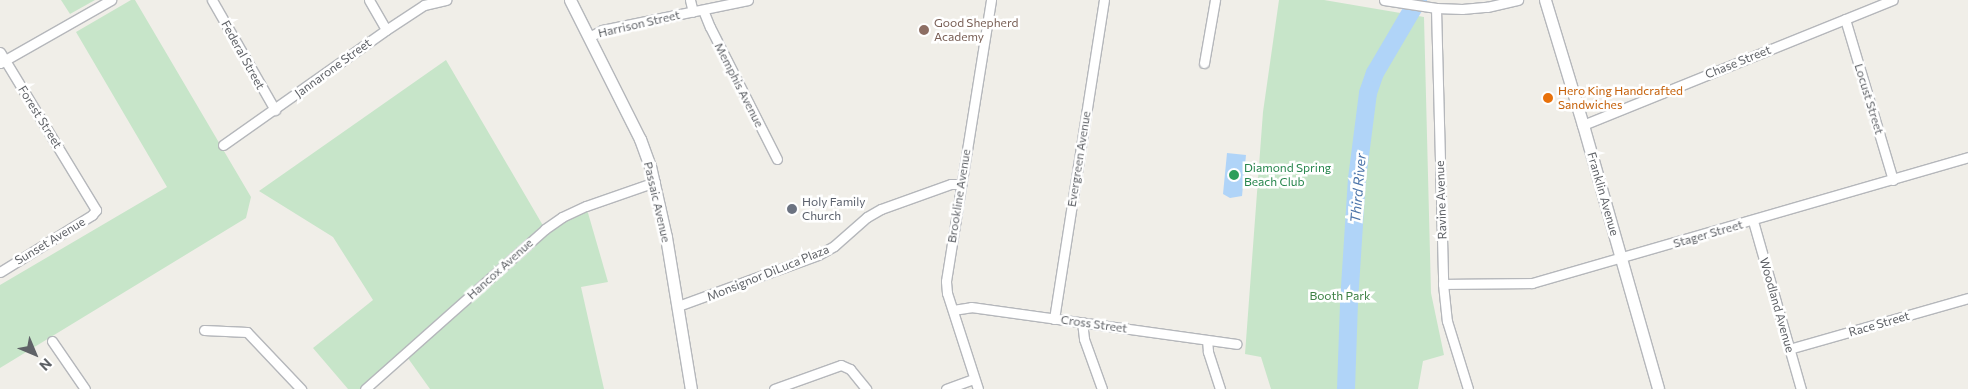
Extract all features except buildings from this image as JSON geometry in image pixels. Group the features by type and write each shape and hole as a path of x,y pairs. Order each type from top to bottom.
{"street":[{"path":"2,58 111,0"},
{"name":"Federal Street","path":"212,0 275,110"},
{"path":"369,0 386,30"},
{"name":"Jannarone Street","path":"223,145 386,30 424,6 446,0"},
{"name":"Passaic Avenue","path":"570,0 640,139 655,182 691,389"},
{"path":"690,0 693,12"},
{"name":"Harrison Street","path":"589,36 602,30 748,0"},
{"name":"Brookline Avenue","path":"978,389 973,379 946,281 991,0"},
{"name":"Evergreen Avenue","path":"1054,319 1104,0"},
{"path":"1204,63 1215,0"},
{"path":"1384,0 1433,8 1474,9 1518,0"},
{"name":"Franklin Avenue","path":"1545,0 1622,258 1658,389"},
{"name":"Chase Street","path":"1583,125 1893,0"},
{"name":"Ravine Avenue","path":"1433,8 1443,284 1447,321 1468,389"},
{"name":"Memphis Avenue","path":"704,10 710,27 777,159"},
{"name":"Locust Street","path":"1845,19 1893,180"},
{"name":"Forest Street","path":"2,58 80,182"},
{"name":"Stager Street","path":"1443,284 1532,283 1753,221 1968,157"},
{"name":"Sunset Avenue","path":"1,269 92,215 96,210 80,182"},
{"name":"Hancox Avenue","path":"365,389 556,221 586,206 655,182"},
{"name":"Monsignor DiLuca Plaza","path":"678,306 818,255 834,246 867,217 881,209 951,184 962,184"},
{"name":"Woodland Avenue","path":"1753,221 1801,389"},
{"name":"Race Street","path":"1789,349 1968,298"},
{"name":"Cross Street","path":"953,310 971,307 1236,344"},
{"path":"1082,322 1084,339 1102,389"},
{"path":"204,330 247,332 301,389"},
{"path":"1207,340 1208,352 1220,389"},
{"path":"52,341 85,389"},
{"path":"774,389 841,365 850,369 866,389"},
{"path":"946,389 973,379"}],"green space":[{"path":"61,0 95,0 70,14"},
{"path":"131,0 135,0 251,197 246,218 0,368 0,285 167,187 76,32"},
{"name":"Booth Park","path":"1279,0 1324,0 1424,17 1431,293 1444,355 1423,361 1418,389 1271,389 1261,357 1245,354 1263,112"},
{"path":"446,60 545,229 586,206 608,282 581,287 604,389 430,389 405,354 365,389 348,389 313,348 373,300 333,237 259,191"}],"water":[{"name":"Diamond Spring Beach Club","path":"1227,153 1246,155 1242,196 1230,198 1223,194"}],"waterway":[{"name":"Third River","path":"1346,389 1349,302 1357,179 1368,93 1375,73 1418,0"}],"place":[{"name":"Good Shepherd Academy","path":"924,30"},
{"name":"Hero King Handcrafted Sandwiches","path":"1548,98"},
{"name":"Diamond Spring Beach Club","path":"1234,175"},
{"name":"Holy Family Church","path":"792,209"}]}
